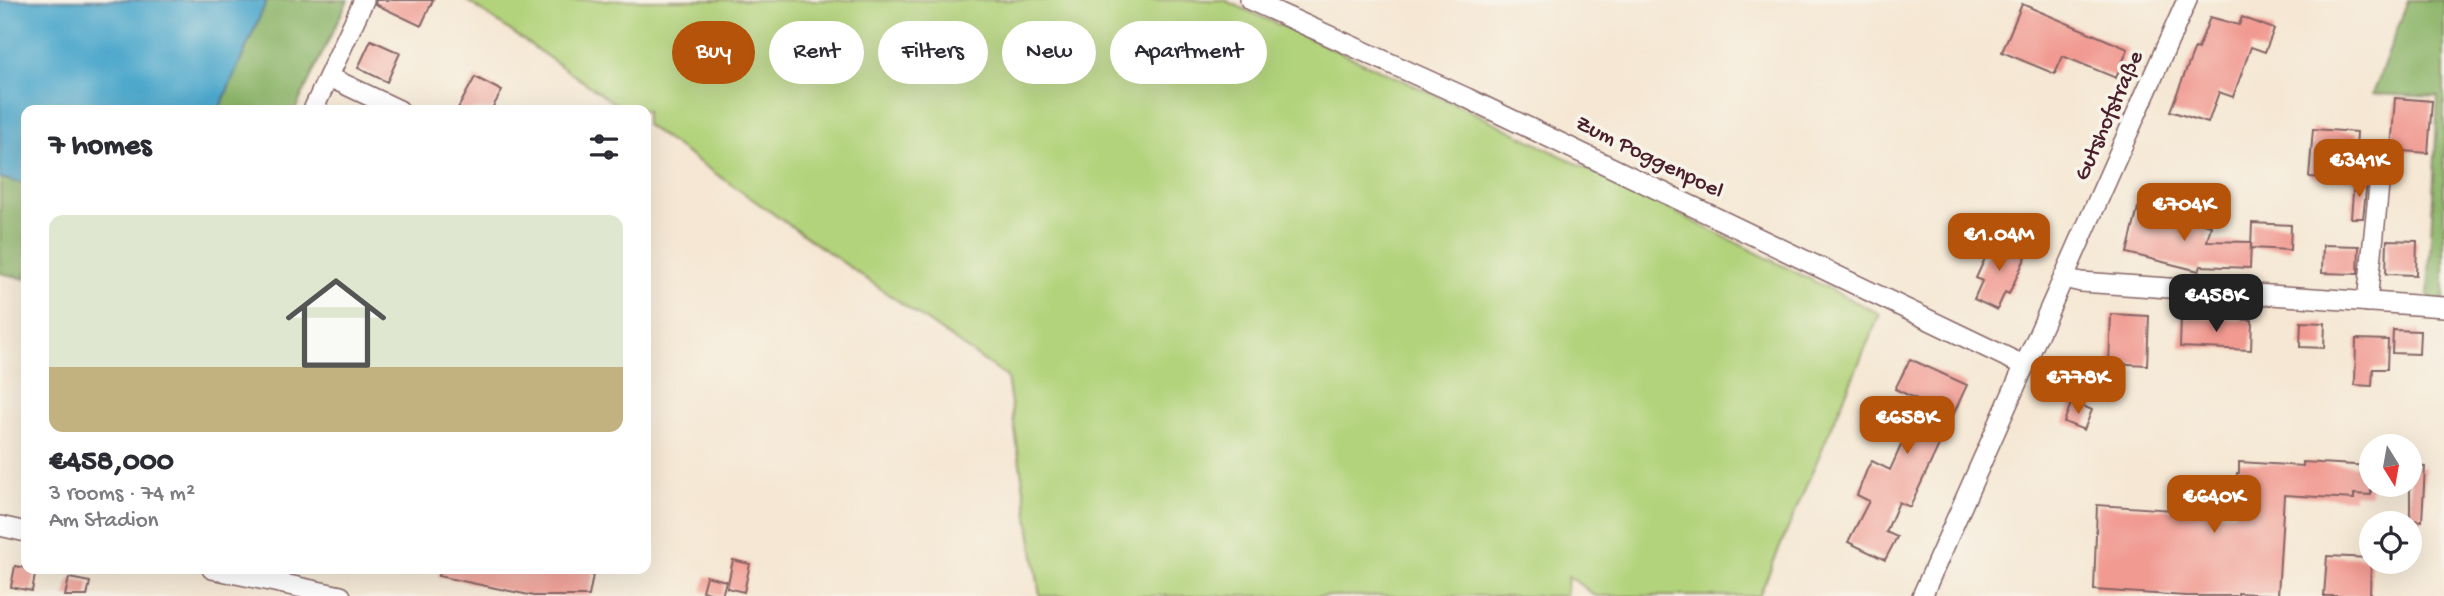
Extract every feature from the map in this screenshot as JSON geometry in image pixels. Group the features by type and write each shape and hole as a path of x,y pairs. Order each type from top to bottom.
{"street":[{"path":"315,105 365,0"},
{"name":"Zum Poggenpoel","path":"1250,0 1467,97 2025,366"},
{"name":"Gutshofstraße","path":"1922,596 2188,0"},
{"path":"329,77 388,105"},
{"path":"2367,302 2381,166"},
{"path":"2064,278 2081,282 2444,307"},
{"path":"0,526 21,531"},
{"path":"236,574 341,596"}],"green space":[{"path":"267,0 348,0 297,105 221,105"},
{"path":"466,0 1224,0 1469,110 1880,314 1759,596 1596,596 1568,576 1566,596 1040,596 1007,377 651,128 651,105 617,105"},
{"path":"2408,0 2444,0 2444,315 2427,315 2438,97 2373,94"},
{"path":"0,178 21,183 21,278 0,273"}],"water":[{"path":"0,0 267,0 221,105 21,105 21,183 0,178"}],"building":[{"path":"376,0 433,0 421,26 375,4"},
{"path":"2022,4 2128,49 2116,78 2063,56 2055,74 2002,52"},
{"path":"2210,17 2239,25 2242,17 2274,29 2265,52 2251,47 2233,97 2219,92 2208,123 2170,111"},
{"path":"371,40 400,53 387,82 358,68"},
{"path":"475,77 502,91 494,105 460,105"},
{"path":"2395,98 2432,101 2428,153 2391,150"},
{"path":"2313,129 2357,132 2354,180 2309,177"},
{"path":"2354,180 2367,181 2363,218 2351,218"},
{"path":"2138,208 2211,226 2207,241 2251,242 2250,268 2201,266 2199,271 2127,253"},
{"path":"2252,223 2291,225 2290,250 2251,248"},
{"path":"1994,239 2027,254 2009,294 2005,292 1997,310 1974,299 1982,281 1976,278"},
{"path":"2387,240 2417,241 2416,275 2386,274"},
{"path":"2323,245 2359,246 2358,274 2322,273"},
{"path":"2111,314 2149,316 2147,365 2109,363"},
{"path":"2181,317 2252,320 2251,350 2180,347"},
{"path":"2301,322 2325,323 2324,348 2300,347"},
{"path":"2393,330 2420,331 2419,354 2392,353"},
{"path":"2356,339 2388,340 2387,369 2373,369 2372,386 2355,385"},
{"path":"1910,359 1967,385 1910,507 1899,502 1886,532 1897,537 1885,560 1848,542 1869,501 1857,495 1868,467 1872,461 1890,470 1921,401 1895,389"},
{"path":"2072,401 2092,410 2084,430 2064,422"},
{"path":"2239,462 2303,466 2303,462 2359,465 2359,494 2354,494 2354,499 2284,495 2278,595 2238,593 2238,596 2186,596 2094,590 2097,505 2235,514"},
{"path":"2422,467 2425,467 2422,521 2422,511 2410,511 2410,497 2422,497"},
{"path":"2327,556 2359,557 2359,574 2371,574 2370,596 2324,596"},
{"path":"733,560 750,564 744,592 727,588"},
{"path":"15,566 21,567 21,574 35,574 32,591 11,587"},
{"path":"593,574 589,596 534,596 438,576"},
{"path":"706,576 726,581 722,596 702,591"},
{"path":"69,578 90,582 87,596 65,596"}]}
